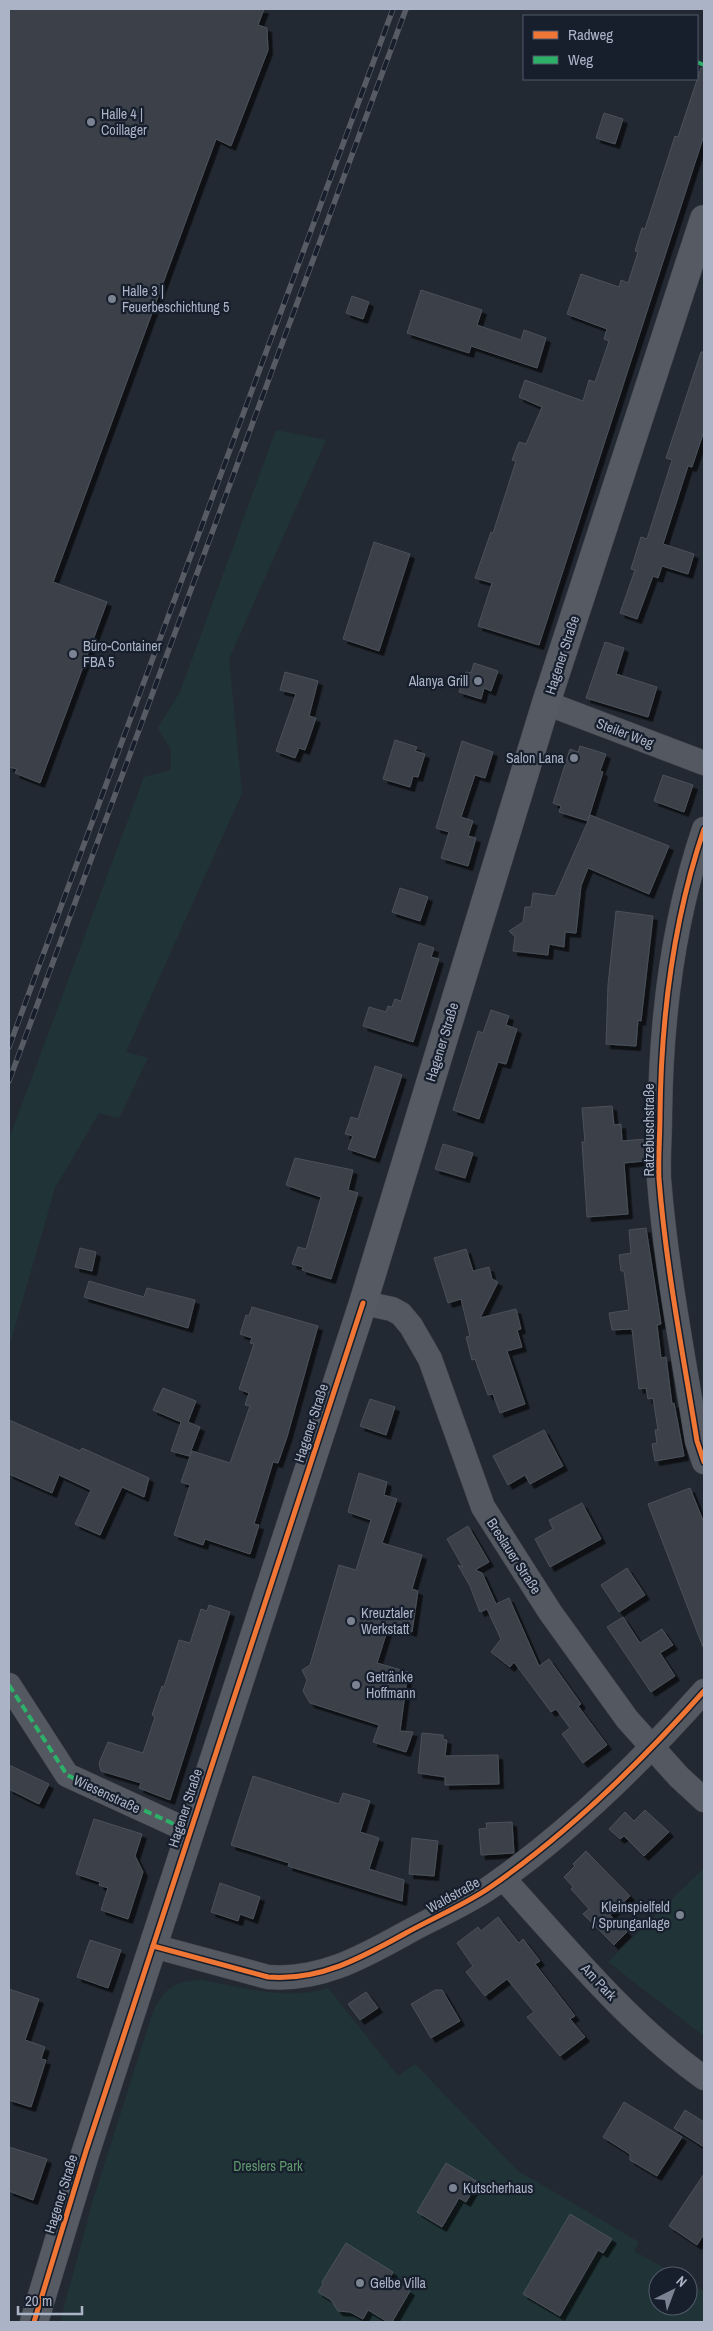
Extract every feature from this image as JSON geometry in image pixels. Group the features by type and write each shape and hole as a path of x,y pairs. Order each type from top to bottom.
{"main road":[{"name":"Hagener Straße","path":"32,2317 189,1831 363,1303 546,704 704,219"}],"street":[{"name":"Steiler Weg","path":"546,704 704,763"},
{"name":"Ratzebuschstraße","path":"704,830 689,874 675,943 665,1011 660,1081 659,1179 677,1317 697,1441 704,1462"},
{"name":"Breslauer Straße","path":"363,1303 392,1309 401,1314 411,1326 430,1359 483,1507 550,1612 627,1719 679,1777 704,1800"},
{"name":"Wiesenstraße","path":"9,1685 67,1775 189,1831"},
{"name":"Waldstraße","path":"153,1946 268,1977 287,1979 312,1976 360,1958 488,1889 552,1840 654,1748 704,1691"},
{"name":"Am Park","path":"503,1878 608,1993 684,2063 704,2078"}],"green space":[{"path":"276,430 326,440 229,659 242,793 126,1052 148,1058 119,1118 99,1113 55,1188 9,1347 9,1139 144,777 171,770 171,750 158,728 180,692"},
{"name":"Kleinspielfeld / Sprunganlage","path":"704,1868 704,2036 608,1962"},
{"name":"Dreslers Park","path":"202,1980 265,1992 281,1993 313,1992 328,1988 398,2076 415,2064 518,2171 639,2242 634,2251 660,2266 648,2266 648,2316 698,2316 698,2288 704,2291 704,2322 60,2322 94,2197 153,2012 162,1997 172,1987"}],"building":[{"path":"9,9 264,9 258,25 267,28 268,50 231,146 216,139 53,582 107,602 40,783 15,773 17,769 9,767"},
{"path":"701,68 704,68 704,135 539,645 478,626 492,583 475,578 491,532 493,533 516,461 512,460 519,442 526,444 542,407 519,397 525,380 583,401 589,380 595,382 609,341 604,339 607,329 567,314 581,274 619,287 621,280 628,283 638,252 635,251 642,228 645,229 675,136 678,137"},
{"path":"604,113 623,119 615,144 596,138"},
{"path":"421,290 482,310 477,325 521,340 524,330 546,338 537,368 471,346 469,353 407,333"},
{"path":"352,296 369,302 363,319 346,313"},
{"path":"701,352 704,352 704,431 692,467 688,466 663,544 694,554 688,574 662,566 658,578 653,576 637,619 620,613 635,570 631,569 641,537 647,539 672,460 666,458"},
{"path":"374,542 410,554 379,651 343,639"},
{"path":"605,642 624,648 616,674 657,687 648,717 586,698"},
{"name":"Alanya Grill","path":"474,663 498,671 491,691 484,688 481,699 459,692 466,672 471,673"},
{"path":"285,672 318,681 309,716 316,718 305,750 299,748 295,758 276,751 296,694 280,690"},
{"path":"395,740 417,747 415,751 425,754 418,777 413,776 410,787 383,779"},
{"path":"462,741 493,752 485,778 475,775 461,817 473,821 468,836 476,838 468,866 441,858 449,832 436,828"},
{"path":"580,746 606,754 600,771 603,772 588,820 590,815 669,846 649,894 588,868 581,886 576,933 565,932 564,947 549,944 548,955 513,951 515,937 509,931 523,922 525,907 531,907 533,893 555,896 588,821 559,812 561,806 553,803 570,749 578,752"},
{"path":"663,775 693,785 684,812 654,801"},
{"path":"400,888 428,897 420,921 392,912"},
{"path":"616,911 653,916 641,1021 638,1020 636,1046 606,1044 608,985"},
{"path":"419,943 434,948 431,957 439,959 413,1042 363,1026 369,1007 386,1012 388,1006 392,1007 395,999 401,1001"},
{"path":"491,1010 509,1016 506,1025 517,1029 506,1064 498,1062 479,1119 453,1110 478,1031 483,1033"},
{"path":"375,1066 402,1075 375,1158 348,1149 353,1136 345,1134 351,1117 358,1119"},
{"path":"612,1106 614,1125 621,1124 622,1141 646,1139 645,1161 624,1163 628,1214 587,1217 582,1142 585,1142 582,1108"},
{"path":"443,1144 473,1153 465,1178 435,1169"},
{"path":"295,1158 353,1170 348,1190 358,1193 331,1279 302,1270 303,1267 292,1264 298,1247 306,1249 321,1197 286,1185"},
{"path":"646,1228 661,1324 657,1325 661,1358 666,1357 672,1404 674,1403 684,1456 655,1461 652,1444 657,1443 655,1430 658,1430 653,1398 648,1399 646,1388 639,1389 632,1329 612,1330 609,1313 629,1310 624,1271 621,1271 619,1255 631,1253 629,1230"},
{"path":"80,1248 96,1252 92,1271 75,1267"},
{"path":"466,1249 473,1271 489,1267 492,1279 498,1282 480,1318 516,1309 521,1329 517,1330 522,1347 507,1351 525,1404 500,1413 493,1394 488,1395 475,1359 472,1360 466,1337 470,1336 461,1299 448,1303 434,1258"},
{"path":"89,1281 144,1297 147,1288 195,1300 188,1328 84,1297"},
{"path":"252,1307 318,1326 287,1437 278,1463 273,1462 254,1524 259,1525 250,1554 205,1539 203,1545 174,1535 190,1485 181,1482 192,1451 230,1463 250,1406 245,1405 249,1393 239,1389 254,1344 250,1343 252,1338 240,1334 246,1315 249,1316"},
{"path":"163,1388 196,1401 188,1422 200,1427 189,1456 171,1451 181,1422 153,1410"},
{"path":"370,1399 395,1407 386,1435 360,1426"},
{"path":"9,1420 80,1451 82,1448 149,1478 144,1497 122,1487 100,1535 75,1524 91,1490 59,1475 52,1493 9,1474"},
{"path":"544,1430 563,1466 530,1484 525,1475 508,1485 493,1456"},
{"path":"359,1473 387,1482 384,1495 397,1499 382,1543 422,1555 412,1589 418,1591 412,1632 389,1625 377,1663 408,1672 400,1731 413,1732 406,1752 373,1742 379,1725 310,1703 303,1691 307,1680 302,1670 310,1665 339,1565 356,1570 371,1520 348,1512"},
{"path":"690,1488 704,1523 703,1647 648,1504"},
{"path":"582,1503 601,1539 550,1567 535,1539 553,1529 549,1520"},
{"path":"468,1526 489,1562 475,1570 482,1573 496,1604 509,1598 539,1666 549,1659 581,1704 578,1706 607,1745 583,1763 562,1734 570,1728 556,1709 551,1712 514,1662 510,1667 491,1652 501,1639 487,1609 480,1612 470,1586 458,1565 463,1567 447,1539"},
{"path":"627,1568 645,1595 619,1612 601,1585"},
{"path":"209,1605 230,1612 170,1800 139,1788 141,1783 101,1771 99,1763 108,1742 143,1753 155,1717 152,1715 162,1686 164,1687 179,1640 190,1643 201,1609 207,1611"},
{"path":"623,1617 640,1643 662,1629 673,1645 660,1653 675,1676 651,1692 607,1627"},
{"path":"422,1733 443,1735 443,1739 447,1740 445,1756 498,1755 499,1784 445,1785 445,1777 418,1773"},
{"path":"9,1765 49,1784 39,1804 9,1789"},
{"path":"253,1776 339,1804 343,1793 370,1801 360,1832 379,1838 369,1869 404,1880 402,1901 288,1866 289,1863 231,1845"},
{"path":"645,1810 669,1832 644,1856 624,1836 620,1839 609,1829 625,1812 634,1821"},
{"path":"94,1819 142,1834 135,1856 143,1872 128,1919 101,1910 108,1888 99,1885 100,1882 76,1874"},
{"path":"512,1822 514,1853 481,1855 479,1829 487,1828 486,1823"},
{"path":"412,1838 438,1841 434,1876 409,1874"},
{"path":"586,1851 630,1896 610,1915 627,1932 614,1945 583,1914 589,1909 571,1889 573,1887 564,1877 575,1866 573,1864"},
{"path":"220,1883 260,1897 253,1919 240,1914 238,1921 211,1912"},
{"path":"498,1917 519,1943 523,1939 540,1961 535,1964 575,2016 570,2019 585,2037 560,2056 527,2017 534,2012 507,1979 485,1996 466,1972 473,1966 457,1943 478,1927 481,1931"},
{"path":"90,1940 121,1950 108,1988 77,1977"},
{"path":"9,1989 39,1999 25,2040 45,2047 41,2059 46,2060 31,2107 9,2100"},
{"path":"435,1990 442,1990 460,2021 431,2038 411,2004"},
{"path":"366,1992 378,2008 360,2020 348,2004"},
{"path":"624,2102 682,2137 657,2176 630,2160 630,2154 603,2137"},
{"path":"685,2110 704,2122 704,2147 674,2128"},
{"path":"9,2147 47,2159 33,2200 9,2191"},
{"name":"Kutscherhaus","path":"446,2163 478,2182 466,2202 459,2198 442,2227 417,2212"},
{"path":"704,2174 704,2234 697,2245 669,2226"},
{"path":"570,2214 612,2239 603,2253 598,2250 560,2316 523,2294"},
{"name":"Gelbe Villa","path":"346,2243 393,2272 390,2278 410,2291 392,2322 388,2322 368,2310 363,2319 350,2312 338,2311 331,2300 318,2292"}],"railway":[{"path":"9,1047 393,9"},
{"path":"9,1081 406,9"}],"marked path":[{"path":"698,62 704,65"},
{"path":"9,1685 67,1775 189,1831"}],"cycle path":[{"path":"704,829 684,899 666,1006 661,1079 659,1163 662,1212 670,1278 697,1441 704,1462"},
{"path":"34,2322 86,2151 363,1303"},
{"path":"153,1946 268,1977 305,1975 340,1966 356,1959 469,1900 519,1867 602,1796 655,1744 704,1691"}],"place":[{"name":"Halle 4 | Coillager","path":"91,122"},
{"name":"Halle 3 | Feuerbeschichtung 5","path":"112,299"},
{"name":"Büro-Container FBA 5","path":"73,654"},
{"name":"Alanya Grill","path":"478,681"},
{"name":"Salon Lana","path":"574,758"},
{"name":"Kreuztaler Werkstatt","path":"351,1621"},
{"name":"Getränke Hoffmann","path":"356,1685"},
{"name":"Kleinspielfeld / Sprunganlage","path":"680,1915"},
{"name":"Kutscherhaus","path":"453,2188"},
{"name":"Gelbe Villa","path":"360,2283"}]}
